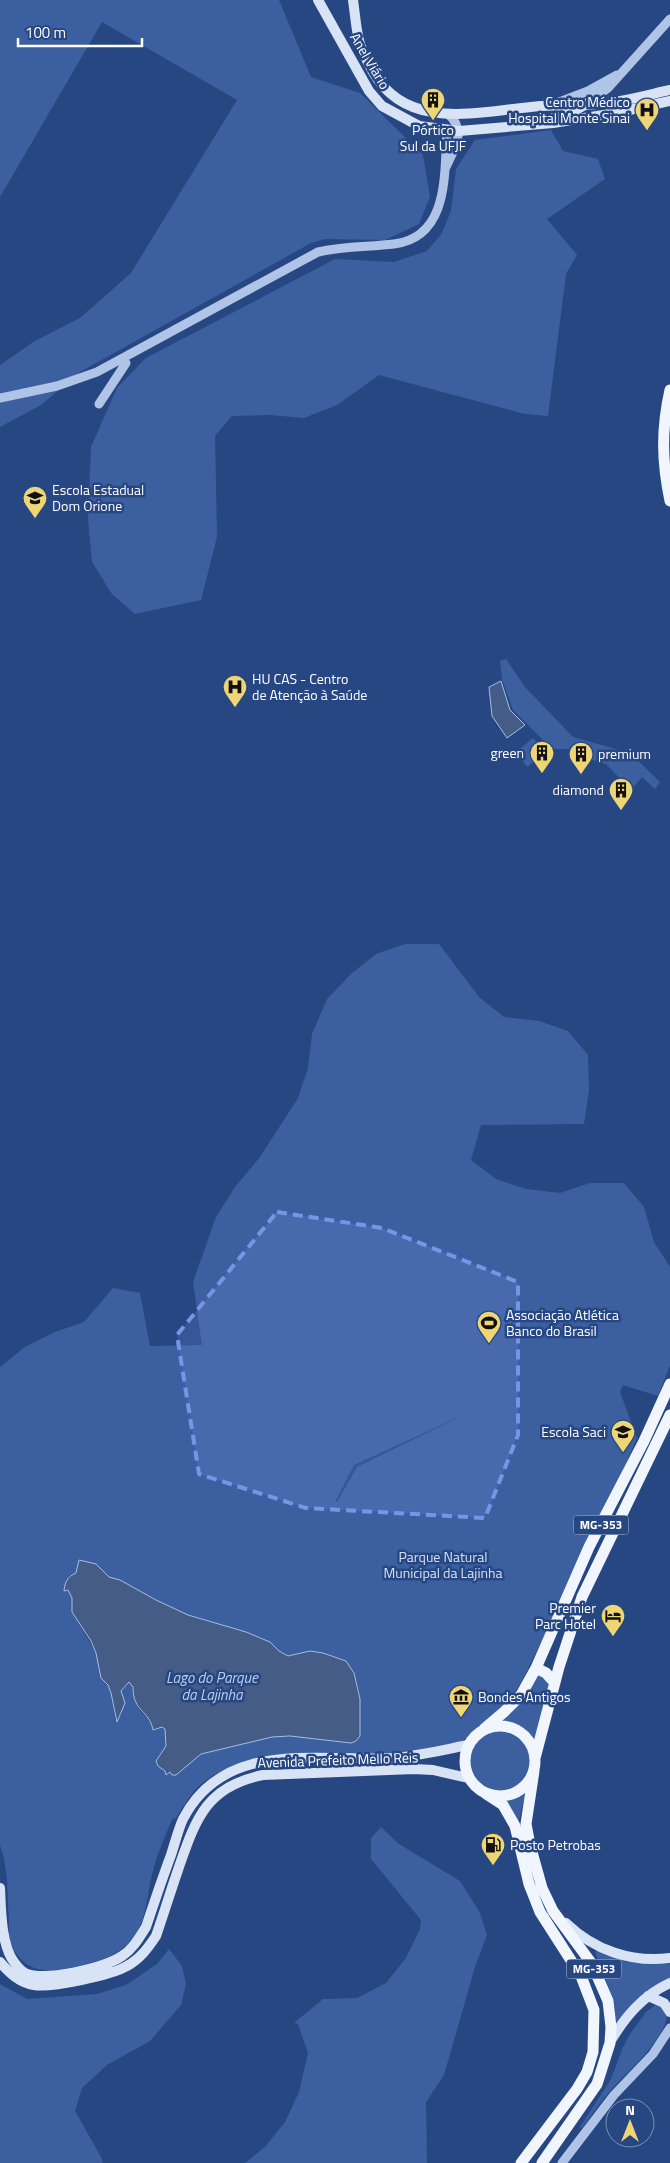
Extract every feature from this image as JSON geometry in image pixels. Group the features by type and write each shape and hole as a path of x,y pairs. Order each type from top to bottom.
{"main road":[{"name":"Anel Viário","path":"318,0 369,92 382,106 419,126 444,130 471,130"},
{"name":"Anel Viário","path":"353,0 359,42 379,83 400,102 414,109 452,116 552,105 584,105 614,102 670,90"},
{"path":"471,130 578,120 670,101"},
{"path":"471,130 479,124 562,117 584,105"},
{"path":"444,130 452,116"},
{"path":"670,390 662,451 670,501"},
{"name":"MG-353","path":"484,1729 521,1695 536,1668 589,1547 644,1441 670,1384"},
{"name":"MG-353","path":"542,2163 597,2084 610,2043 611,2027 608,2001 600,1980 577,1941 553,1911 542,1888 526,1824 535,1758 555,1683 582,1597 670,1415"},
{"path":"536,1668 546,1673 555,1683"},
{"name":"MG-353","path":"468,1745 477,1733 484,1729 495,1725 506,1726 517,1730 526,1737 532,1747 535,1758"},
{"path":"468,1745 464,1762 468,1778"},
{"name":"Avenida Prefeito Mello Reis","path":"0,1888 5,1945 13,1961 24,1972 38,1976 55,1976 91,1968 121,1957 137,1942 146,1927 183,1820 205,1788 225,1775 244,1766 275,1759 393,1758 432,1753 468,1745"},
{"name":"Avenida Prefeito Mello Reis","path":"0,1962 21,1981 35,1986 92,1978 127,1966 145,1952 156,1936 197,1820 216,1796 244,1779 263,1775 414,1769 432,1770 468,1778"},
{"path":"486,1794 496,1796 515,1793 530,1780 534,1771"},
{"name":"MG-353","path":"468,1778 486,1794 503,1805 515,1826 529,1884 540,1912 581,1976 594,2010 593,2052 587,2072 577,2089 521,2163"},
{"path":"553,1911 579,1935 598,1946 620,1955 649,1959 670,1958"},
{"path":"610,2043 627,2018 648,1996 670,1982"},
{"path":"648,1996 664,2003 670,2012"}],"street":[{"path":"584,105 608,88 670,20"},
{"path":"552,105 588,91 621,72"},
{"path":"608,88 608,96 614,102"},
{"path":"444,172 454,150 459,131 452,116"},
{"path":"0,399 57,386 91,374 184,326 318,252 338,248 397,244 416,237 429,227 442,202 444,130"},
{"path":"0,399 58,390 98,377 168,339 184,326"},
{"path":"99,404 126,363"},
{"path":"562,2163 614,2095 652,2054 670,2028"}],"highlighted area":[{"path":"277,1212 382,1228 518,1282 518,1435 485,1518 306,1508 199,1474 177,1335"}],"green space":[{"path":"0,0 279,0 311,77 360,93 423,155 430,197 419,224 385,240 325,239 311,243 80,372 41,405 0,427 0,365 35,341 80,318 131,273 237,100 102,22 0,197"},
{"path":"551,130 563,151 598,159 605,179 547,219 577,255 566,274 548,416 525,414 379,375 337,405 304,418 271,415 232,416 215,436 217,537 201,600 135,614 112,594 92,562 88,519 91,447 117,388 146,358 335,259 394,262 427,251 442,233 451,211 456,169 475,140"},
{"path":"506,659 525,687 573,737 630,753 660,782 655,789 642,777 631,790 606,764 570,753 569,749 552,749 513,710 502,679 500,661"},
{"path":"533,738 545,753 527,767 516,752"},
{"name":"Parque Natural Municipal da Lajinha","path":"405,944 439,944 479,997 504,1017 539,1021 568,1031 588,1055 589,1090 584,1124 481,1125 471,1160 496,1179 526,1189 560,1193 590,1183 624,1183 644,1207 654,1242 670,1267 670,1365 658,1396 623,1385 620,1392 637,1438 606,1509 521,1683 510,1699 489,1721 465,1739 449,1746 430,1750 386,1755 304,1755 262,1758 223,1770 200,1785 175,1819 173,1818 156,1861 141,1924 128,1944 109,1957 74,1967 47,1970 33,1967 22,1960 12,1947 10,1941 6,1873 0,1845 0,1367 25,1347 55,1332 84,1322 113,1288 140,1293 150,1346 202,1345 193,1282 216,1217 235,1187 260,1157 298,1098 308,1068 312,1034 327,999 351,974 376,954","holes":["470,1412 357,1467 337,1502 335,1502 354,1465","79,1561 96,1564 109,1577 120,1580 188,1615 246,1632 270,1642 279,1651 288,1656 310,1651 323,1653 346,1661 354,1673 358,1687 360,1699 360,1736 272,1737 201,1754 190,1761 183,1769 165,1771 158,1766 159,1755 164,1751 167,1739 166,1731 163,1727 153,1730 152,1725 137,1706 130,1682 121,1691 122,1713 116,1722 111,1693 108,1685 101,1678 96,1653 72,1612 72,1598 68,1590 69,1576 76,1573"]},
{"path":"535,1671 553,1685 536,1755 528,1740 519,1731 513,1728 490,1725"},
{"path":"493,1728 505,1728 522,1737 529,1748 531,1760 529,1772 522,1783 505,1792 493,1792 481,1787 472,1778 467,1766 467,1754 472,1742 481,1733"},
{"path":"526,1790 519,1826 502,1798 514,1797"},
{"path":"381,1827 399,1844 460,1881 480,1913 487,1935 475,1967 444,2075 426,2102 427,2163 245,2163 265,2147 285,2122 299,2092 308,2053 298,2024 294,2023 323,1999 357,1998 386,1983 406,1958 420,1929 421,1920 371,1859 371,1838"},
{"path":"169,1949 182,1966 186,1984 181,2005 150,2041 107,2065 82,2088 75,2111 103,2163 0,2163 0,1984 27,1999 97,1994 126,1985 157,1964"},
{"path":"596,1950 627,1962 670,1964 670,1979 616,2024 614,2001 595,1952"},
{"path":"658,2003 667,2015 660,2034 653,2045 610,2091 582,2128 580,2127 611,2079 630,2034 646,2012"}],"water":[{"path":"501,681 510,710 525,725 507,738 492,716 489,687"},
{"name":"Lago do Parque da Lajinha","path":"79,1560 96,1564 109,1577 120,1580 188,1615 246,1632 270,1642 279,1651 288,1656 310,1651 323,1653 346,1661 354,1673 360,1699 360,1736 351,1743 290,1736 272,1737 201,1754 176,1775 172,1775 170,1772 166,1775 165,1771 158,1766 156,1761 166,1746 165,1729 162,1727 153,1730 148,1718 136,1702 133,1687 129,1682 121,1691 125,1703 117,1722 111,1693 108,1685 101,1678 96,1653 91,1641 72,1612 72,1598 68,1590 64,1591 67,1580 76,1573"}],"place":[{"name":"Pórtico Sul da UFJF","path":"433,121"},
{"name":"Centro Médico Hospital Monte Sinai","path":"647,131"},
{"name":"Escola Estadual Dom Orione","path":"35,519"},
{"name":"HU CAS - Centro de Atenção à Saúde","path":"235,708"},
{"name":"green","path":"542,774"},
{"name":"premium","path":"581,775"},
{"name":"diamond","path":"621,811"},
{"name":"Associação Atlética Banco do Brasil","path":"489,1344"},
{"name":"Escola Saci","path":"623,1453"},
{"name":"Premier Parc Hotel","path":"613,1637"},
{"name":"Bondes Antigos","path":"461,1718"},
{"name":"Posto Petrobas","path":"493,1866"}]}
